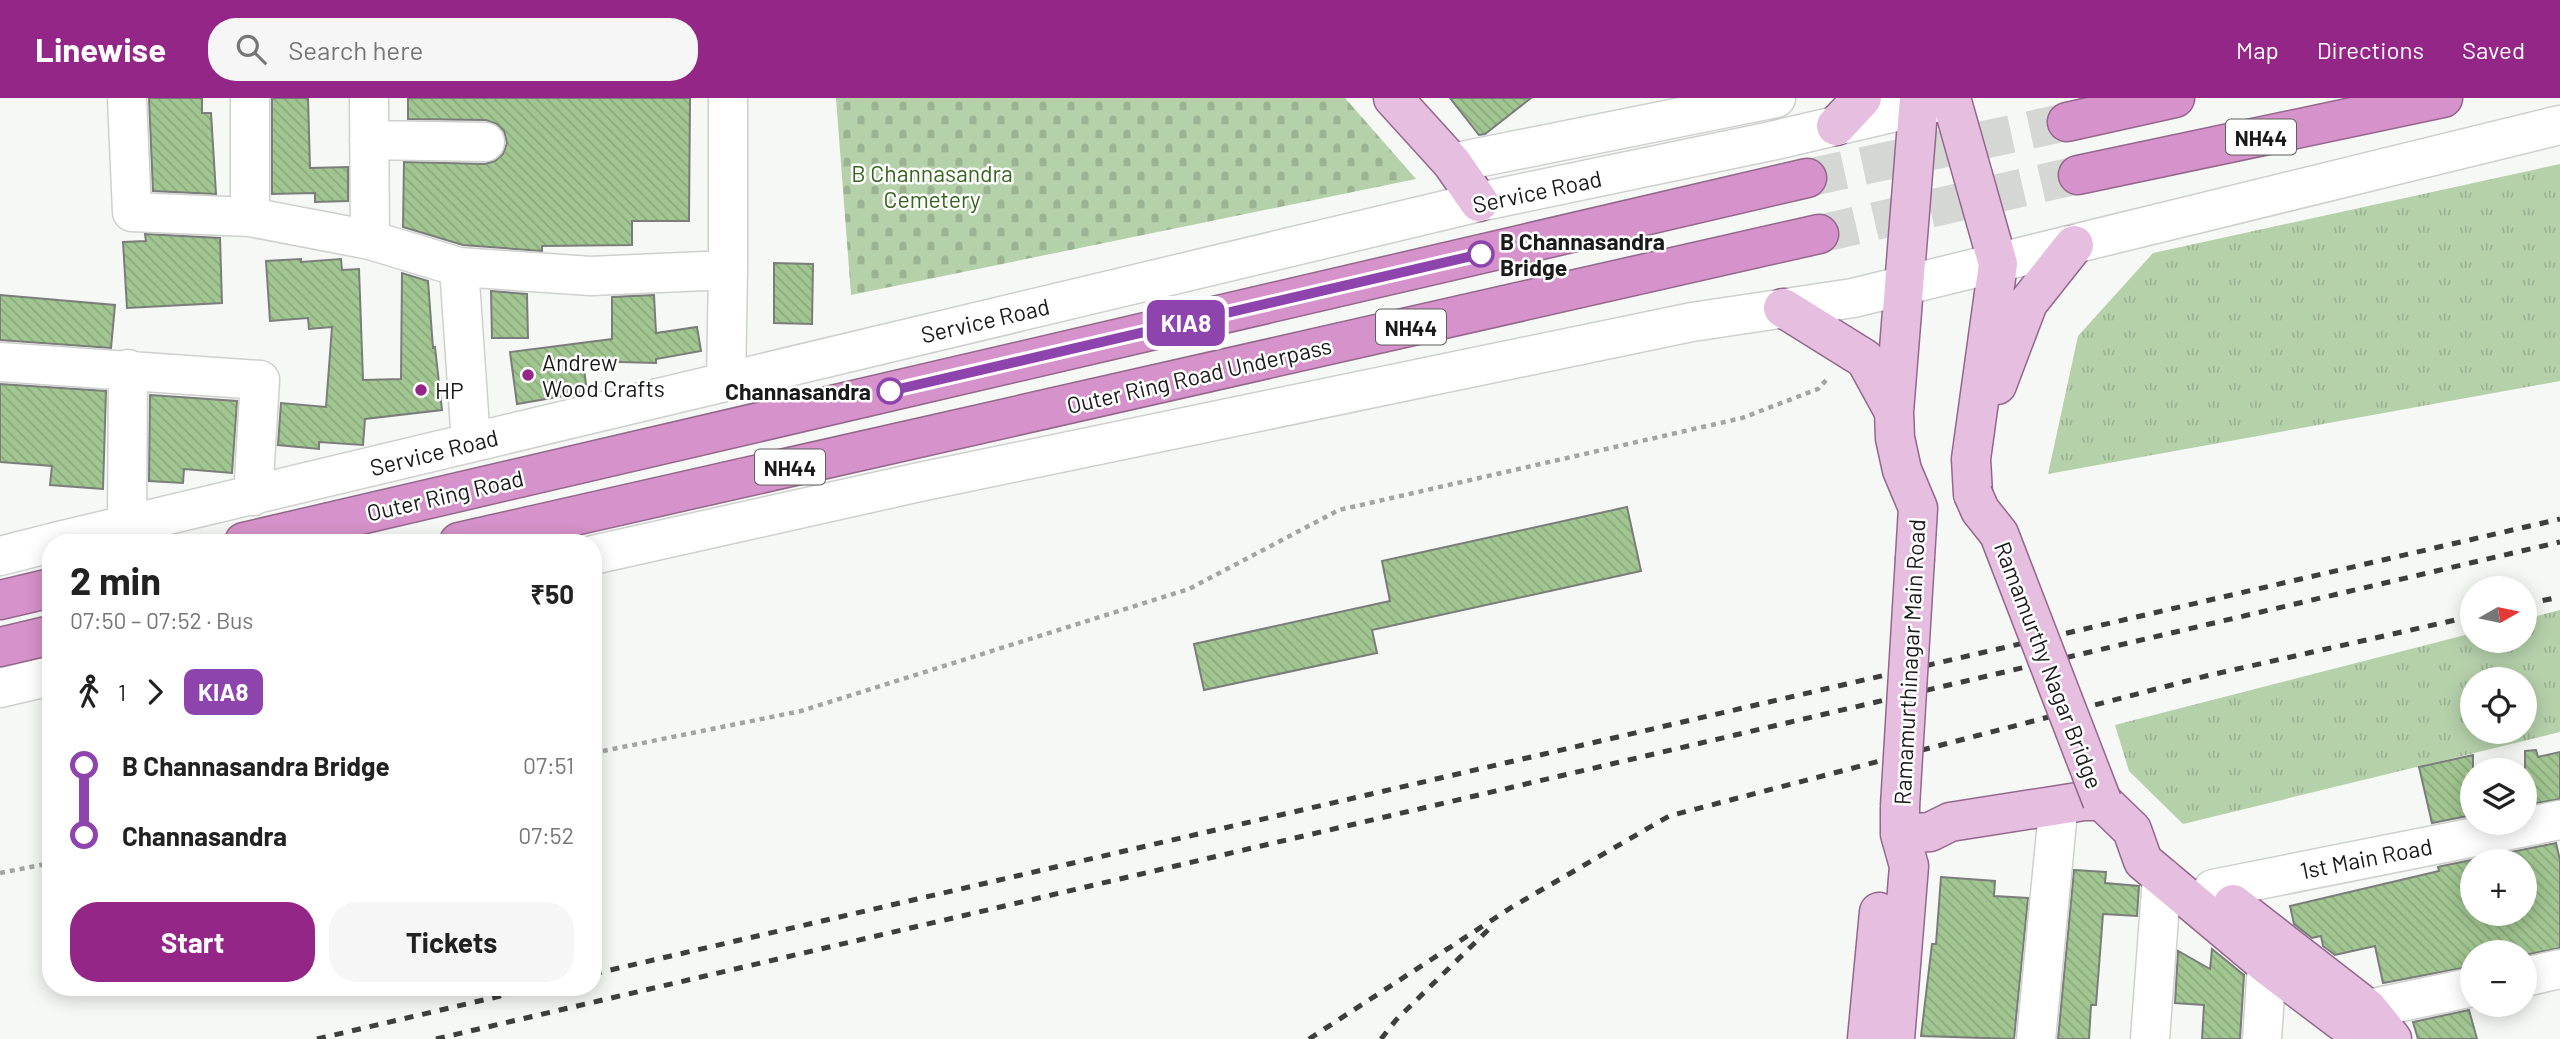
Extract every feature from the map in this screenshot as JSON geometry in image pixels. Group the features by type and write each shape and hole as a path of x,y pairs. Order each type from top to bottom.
{"highway":[{"path":"2067,122 2175,98"},
{"name":"NH44","path":"2078,175 2443,98"},
{"name":"Outer Ring Road","path":"278,534 1807,178"},
{"name":"Outer Ring Road Underpass","path":"582,529 1819,234"},
{"name":"NH44","path":"535,534 582,529"},
{"path":"0,600 42,590"},
{"path":"0,647 42,637"}],"main road":[{"path":"1393,98 1452,163 1479,202"},
{"path":"1836,125 1863,98"},
{"path":"1939,100 1998,264 1972,476"},
{"name":"Ramamurthinagar Main Road","path":"1895,1039 1909,866 1918,508 1902,470 1895,438 1894,412 1906,286 1939,100"},
{"path":"1972,476 2028,303 2074,245"},
{"path":"1783,308 1865,359 1894,412"},
{"name":"Ramamurthy Nagar Bridge","path":"1972,476 1980,510 1999,534 2116,815 2143,862 2267,965 2366,1024"},
{"path":"1910,824 1950,822 2084,801 2116,815 2146,831 2366,1024 2392,1039"},
{"path":"1910,824 1952,838 2116,815"},
{"name":"Ramamurthinagar Main Road","path":"1867,1039 1885,860 1910,824"}],"street":[{"path":"127,98 132,212 250,217 370,240 459,267 591,276 728,270"},
{"path":"250,98 250,217"},
{"path":"369,98 370,240"},
{"path":"726,382 728,98"},
{"path":"1452,163 1778,98 1795,115 1798,135"},
{"name":"Service Road","path":"90,534 1479,202 1798,135 1939,100"},
{"path":"602,553 915,483 1679,324 1853,298 2560,125"},
{"path":"369,140 485,142"},
{"path":"459,267 471,443"},
{"path":"0,362 260,380 253,496"},
{"path":"127,525 128,369"},
{"name":"Service Road","path":"0,556 42,546"},
{"path":"0,688 42,678"},
{"name":"1st Main Road","path":"2213,888 2560,820"},
{"path":"2036,1039 2057,822"},
{"path":"2150,1039 2162,877"},
{"path":"2262,1039 2267,965"},
{"path":"2537,975 2560,970"},
{"path":"2366,1024 2460,991"}],"path":[{"path":"602,751 801,711 1189,589 1339,510 1742,418 1818,389 1853,351"},
{"path":"0,873 42,865"}],"green space":[{"name":"B Channasandra Cemetery","path":"836,98 1345,98 1416,179 851,295"},
{"path":"2560,164 2560,381 2048,474 2078,336 2153,253"},
{"path":"2560,610 2560,732 2537,738 2537,667 2460,667 2460,744 2511,744 2183,824 2129,771 2115,725 2460,636 2460,653 2538,653 2538,616"}],"building":[{"path":"149,98 202,98 202,113 211,113 216,194 153,191"},
{"path":"272,98 308,98 310,168 348,167 348,201 315,202 315,193 272,194"},
{"path":"408,98 690,98 689,221 632,221 632,245 542,246 542,251 463,245 403,227 404,162 485,164 495,161 503,154 507,143 504,131 497,124 486,120 408,119"},
{"path":"1450,98 1531,98 1485,134 1479,135"},
{"path":"145,234 220,238 222,303 127,308 123,242 146,241"},
{"path":"301,259 301,262 341,259 342,270 359,269 363,380 401,379 402,273 428,281 433,348 435,347 442,410 365,419 363,445 319,442 319,449 278,445 281,403 326,407 332,327 309,329 308,318 270,321 266,261"},
{"path":"774,263 813,264 812,324 774,323"},
{"path":"491,291 527,294 528,338 492,338"},
{"path":"0,295 115,305 111,348 0,340"},
{"path":"654,295 656,333 697,327 701,351 656,359 656,363 583,361 587,392 517,404 510,352 612,339 612,297"},
{"path":"0,384 106,391 103,489 50,485 52,466 0,462"},
{"path":"150,395 237,401 232,473 184,469 183,483 149,481"},
{"path":"1627,507 1641,571 1372,630 1377,653 1204,690 1194,644 1390,601 1382,561"},
{"path":"2536,750 2538,757 2560,752 2560,799 2537,803 2537,758 2525,758 2525,751"},
{"path":"2473,755 2473,758 2460,758 2460,818 2432,823 2419,767"},
{"path":"2556,843 2560,860 2560,948 2537,953 2537,940 2460,940 2460,968 2383,983 2375,946 2335,955 2323,946 2321,936 2312,938 2294,924 2290,906 2439,871 2438,867 2460,863 2460,926 2537,926 2537,849 2526,849"},
{"path":"2074,870 2106,872 2105,883 2139,886 2137,916 2103,914 2096,1005 2091,1005 2089,1039 2058,1039"},
{"path":"1941,877 1995,881 1994,896 2028,898 2014,1039 1921,1036 1932,944 1936,944"},
{"path":"2212,949 2244,975 2240,1039 2202,1039 2204,1005 2175,1003 2178,951 2210,969"},
{"path":"2460,1012 2460,1017 2471,1017 2477,1039 2418,1039 2413,1022"}],"tunnel":[{"path":"1807,178 2067,122"},
{"path":"1819,234 2078,175"}],"railway":[{"path":"602,972 2560,519"},
{"path":"436,1039 2560,542"},
{"path":"2538,601 2560,597"},
{"path":"1309,1039 1512,907 1669,816 2206,676 2460,619"},
{"path":"1381,1039 1396,1020 1489,929"},
{"path":"317,1039 501,996"}],"bus line":[{"name":"KIA8","path":"890,391 1481,254"}],"place":[{"name":"B Channasandra Bridge","path":"1481,254"},
{"name":"Andrew Wood Crafts","path":"528,375"},
{"name":"HP","path":"421,390"},
{"name":"Channasandra","path":"890,391"}]}
